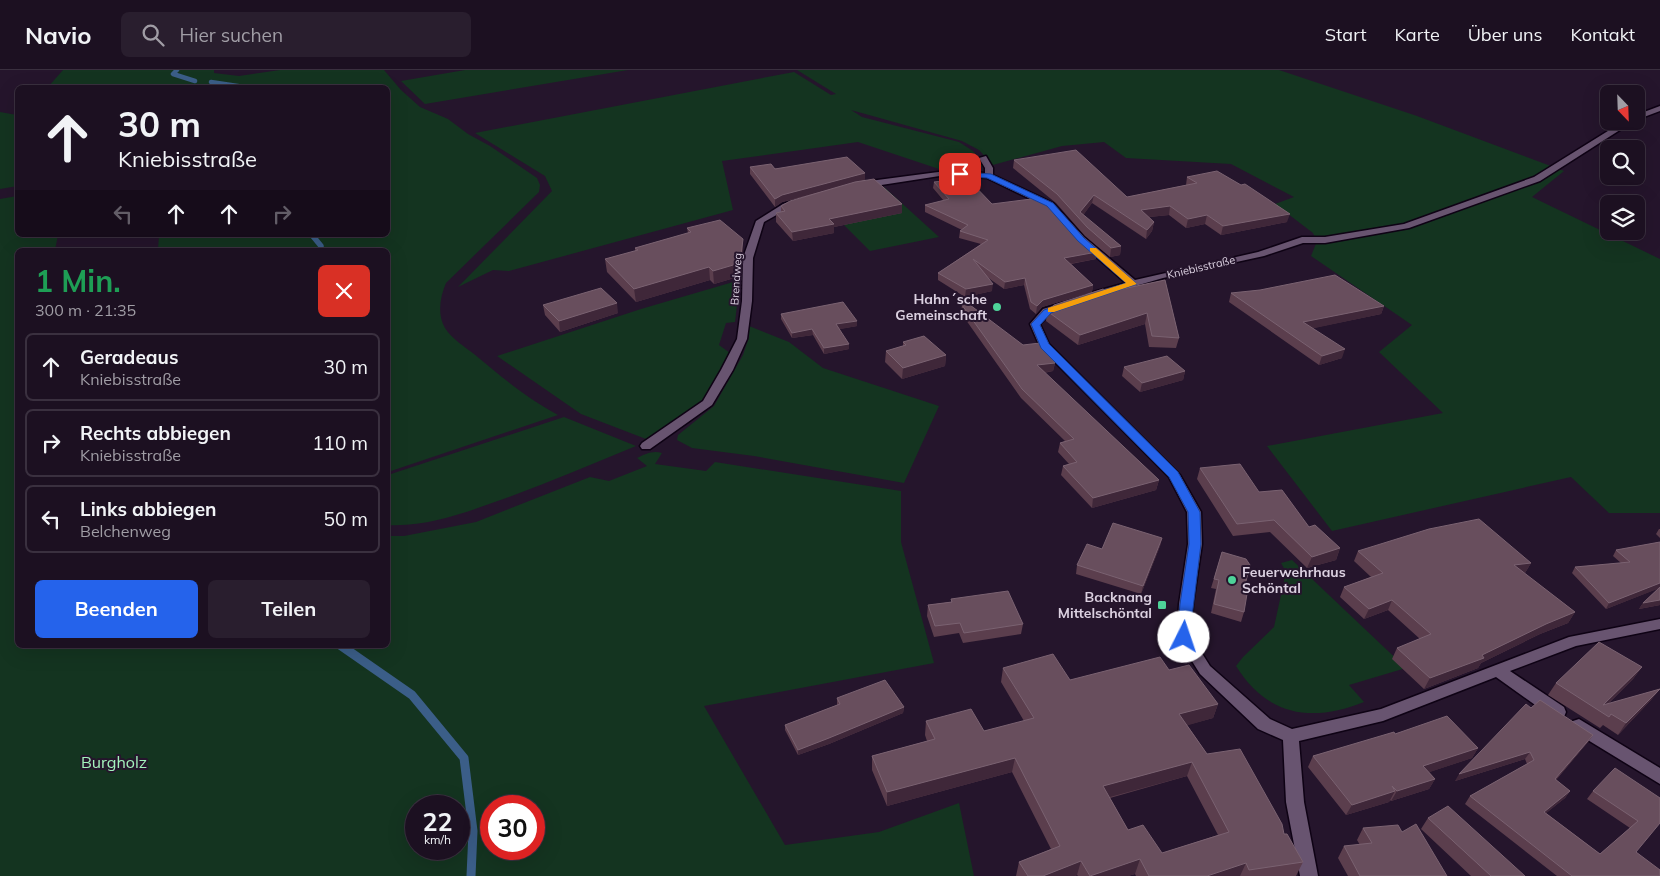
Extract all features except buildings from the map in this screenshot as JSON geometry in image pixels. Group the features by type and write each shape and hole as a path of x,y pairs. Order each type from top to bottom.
{"street":[{"path":"1645,114 1660,108"},
{"name":"Kniebisstraße","path":"1291,736 1264,724 1205,670 1184,637 1186,604 1195,544 1194,512 1174,475 1044,346 1035,324 1047,312 1132,284 1261,254 1302,240 1325,240 1414,223 1537,179 1616,130"},
{"path":"983,158 989,168 989,176"},
{"path":"853,187 946,173 989,176 1050,205 1081,239 1132,284"},
{"name":"Brendweg","path":"646,446 708,403 728,370 742,339 747,301 748,258 760,221 786,206 810,198"},
{"path":"1309,876 1295,802 1291,736 1383,715 1574,641 1660,624"},
{"path":"1497,670 1568,719 1660,777"}],"green space":[{"path":"63,70 214,70 214,73 239,76 280,70 384,70 401,90 420,107 448,119 537,178 540,185 539,192 446,283 442,294 440,311 442,323 454,339 514,387 558,415 390,471 390,248 158,248 159,237 390,237 390,85 50,85"},
{"path":"465,70 628,70 425,104 401,81"},
{"path":"797,70 1279,70 1417,116 1564,171 1532,197 1600,230 1600,240 1621,240 1660,259 1660,513 1609,513 1571,477 1332,531 1267,446 1443,413 1379,352 1412,325 1311,256 1317,241 1313,233 1275,204 1294,197 1231,164 1126,158 1104,142 1062,146 993,165 979,150 962,141 851,110 862,117 959,142 973,151 985,166 939,169 858,142 722,161 733,210 509,271 493,270 458,287 552,191 545,176 475,133 794,72 831,95 836,94"},
{"path":"0,112 15,115 15,186 0,189"},
{"path":"884,187 939,237 870,251 818,199"},
{"name":"Burgholz","path":"15,196 15,237 58,237 55,248 15,248 15,648 390,648 390,536 404,536 476,522 590,477 609,481 647,466 637,458 652,452 662,453 655,464 706,471 715,462 901,491 901,542 934,663 704,706 785,845 879,832 959,803 974,876 0,876 0,199"},
{"path":"740,280 735,322 726,323 719,345 730,353 701,402 646,439 581,414 497,356 641,309"},
{"path":"749,326 789,342 823,368 939,406 904,483 754,456 692,448 677,440 678,435 714,406 743,355 749,337"},
{"path":"564,417 636,446 525,491 464,513 435,521 404,525 390,525 390,474"},
{"path":"1292,560 1406,668 1349,685 1364,702 1345,709 1326,712 1292,711 1276,705 1262,696 1248,683 1236,666 1274,627 1286,572 1281,563"}],"waterway":[{"path":"177,70 173,74 195,81"},
{"path":"211,82 231,85"},
{"path":"314,237 321,248"},
{"path":"344,648 412,695 464,758 473,831 471,876"}],"slow traffic":[{"path":"1051,310 1132,284 1093,249"}],"place":[{"name":"Hahn´sche Gemeinschaft","path":"997,307"},
{"name":"Feuerwehrhaus Schöntal","path":"1232,580"},
{"name":"Backnang Mittelschöntal","path":"1162,605"}],"route":[{"path":"960,174 989,176 1050,205 1081,239 1132,284 1047,312 1035,324 1044,346 1174,475 1194,512 1195,544 1186,604 1184,637"}]}
